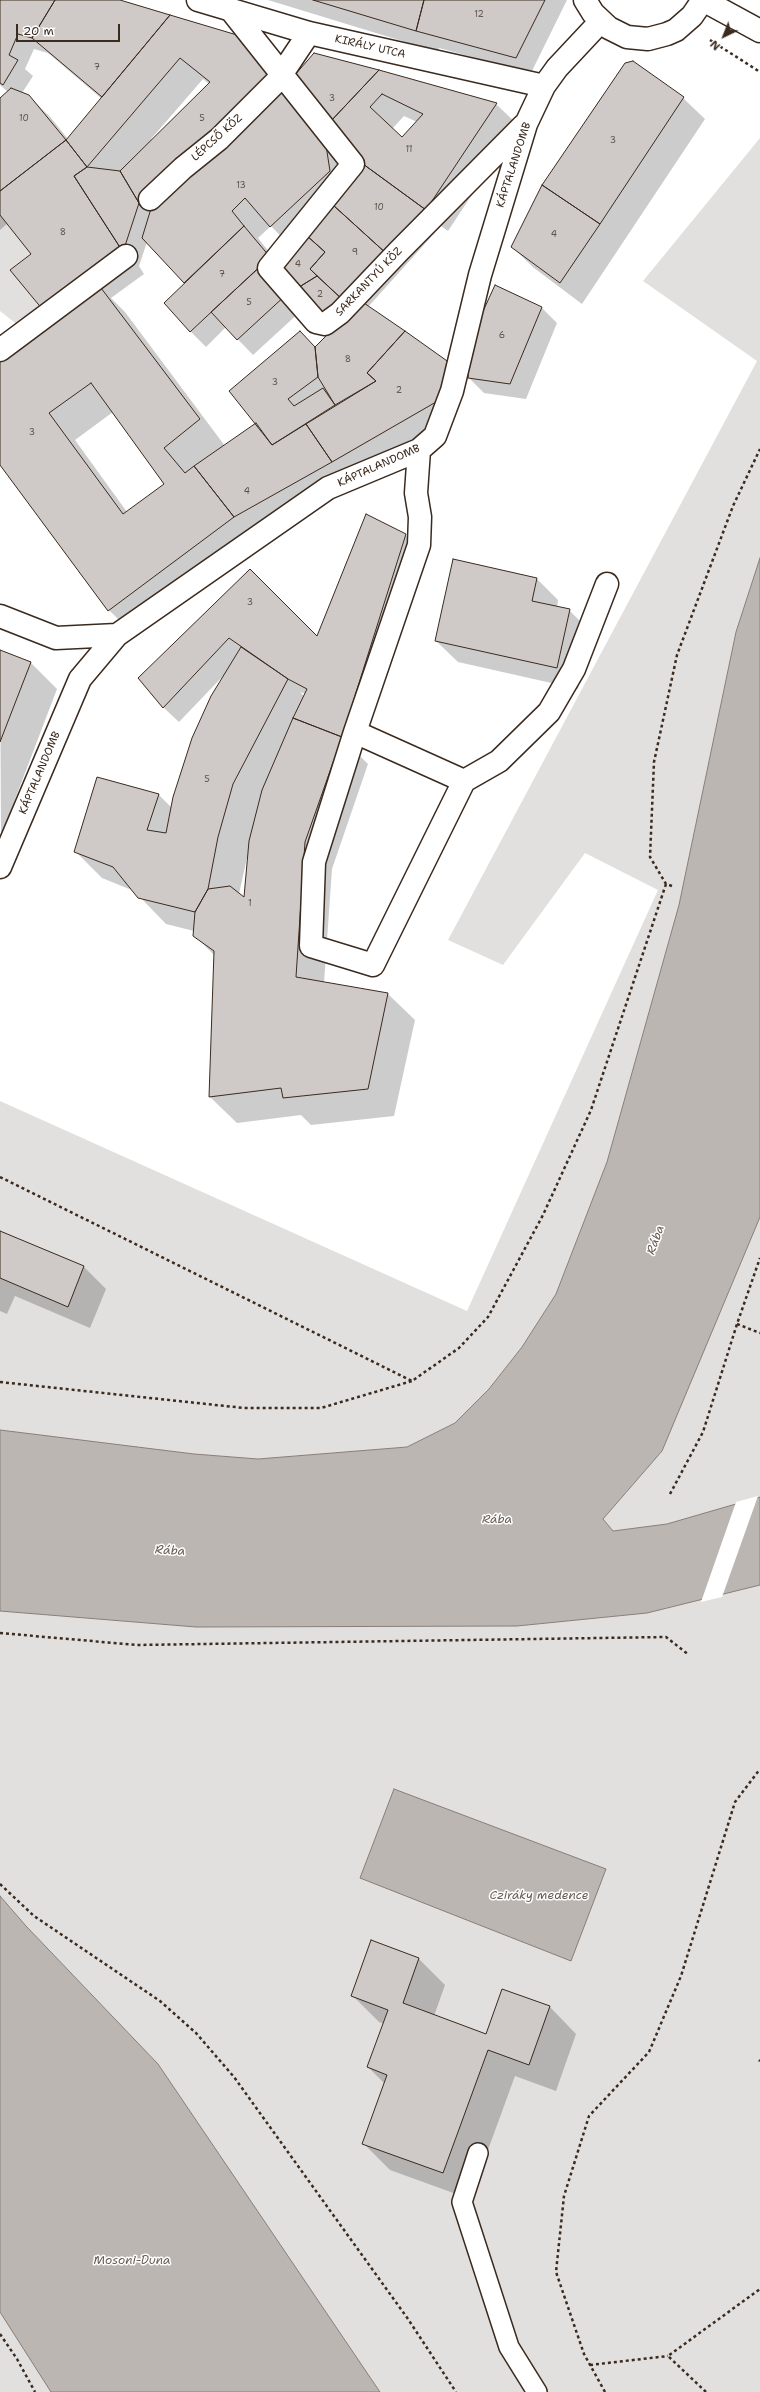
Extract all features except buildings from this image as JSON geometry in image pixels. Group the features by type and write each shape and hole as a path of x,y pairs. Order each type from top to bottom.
{"street":[{"name":"KIRÁLY UTCA","path":"198,0 309,33 544,86"},
{"path":"585,0 601,21 609,28 628,37 648,39 691,28 703,0 760,31"},
{"path":"230,9 282,74"},
{"name":"KÁPTALANDOMB","path":"0,867 80,679 116,634 328,488 420,450 435,436 452,390 480,275 526,124 544,86 573,50 601,21"},
{"name":"LÉPCSŐ KÖZ","path":"150,199 182,168 219,139 282,74 309,33"},
{"name":"SARKANTYÚ KÖZ","path":"282,74 353,164 269,268 316,322 325,324 340,313 399,251 526,124"},
{"path":"0,350 126,256"},
{"path":"420,450 416,493 420,517 419,545 355,732 314,862 311,946 373,965 464,782 499,761 549,712 574,669 606,584"},
{"path":"0,616 56,638 116,634"},
{"path":"355,732 464,782"}],"lane":[{"path":"478,2153 462,2202 509,2347 537,2392"}],"path":[{"path":"691,28 760,72"},
{"path":"672,886 666,884 650,857 656,754 677,655 733,506 760,449"},
{"path":"0,1382 244,1408 321,1408 412,1381 459,1348 488,1317 543,1215 592,1110 666,884"},
{"path":"0,1177 412,1381"},
{"path":"670,1494 703,1432 737,1324 760,1258"},
{"path":"737,1324 760,1333"},
{"path":"0,1633 137,1645 666,1637 689,1655"},
{"path":"605,2392 590,2365 556,2272 564,2196 590,2116 649,2052 681,1976 735,1802 760,1769"},
{"path":"0,1884 34,1916 160,2001 196,2033 248,2096 408,2319 456,2392"},
{"path":"590,2365 668,2356 760,2289"},
{"path":"0,2334 17,2359 35,2392"},
{"path":"668,2356 706,2392"}],"shaded area":[{"path":"760,138 760,558 736,632 679,905 607,1162 556,1294 522,1347 489,1389 455,1423 407,1447 258,1459 194,1454 0,1430 0,1101 467,1311 658,890 585,853 503,965 448,940 757,361 643,281"},
{"path":"0,215 31,254 10,270 43,310 19,326 0,311"},
{"path":"760,1217 760,1497 667,1524 613,1531 603,1519 662,1451"},
{"path":"760,1585 760,2392 380,2392 158,2064 26,1926 0,1896 0,1611 196,1627 517,1626 647,1613"},
{"path":"0,2312 39,2370 51,2392 0,2392"}],"water":[{"name":"Rába","path":"760,558 760,1217 662,1451 603,1519 613,1531 667,1524 760,1497 760,1585 647,1613 517,1626 196,1627 0,1611 0,1430 194,1454 258,1459 407,1447 455,1423 489,1389 522,1347 556,1294 607,1162 679,905 736,632"},
{"name":"Cziráky medence","path":"394,1789 606,1869 571,1961 360,1878"},
{"name":"Mosoni-Duna","path":"0,1896 26,1926 158,2064 380,2392 51,2392 0,2312"}],"pier":[{"path":"758,1496 722,1597 701,1602 736,1502"}]}
